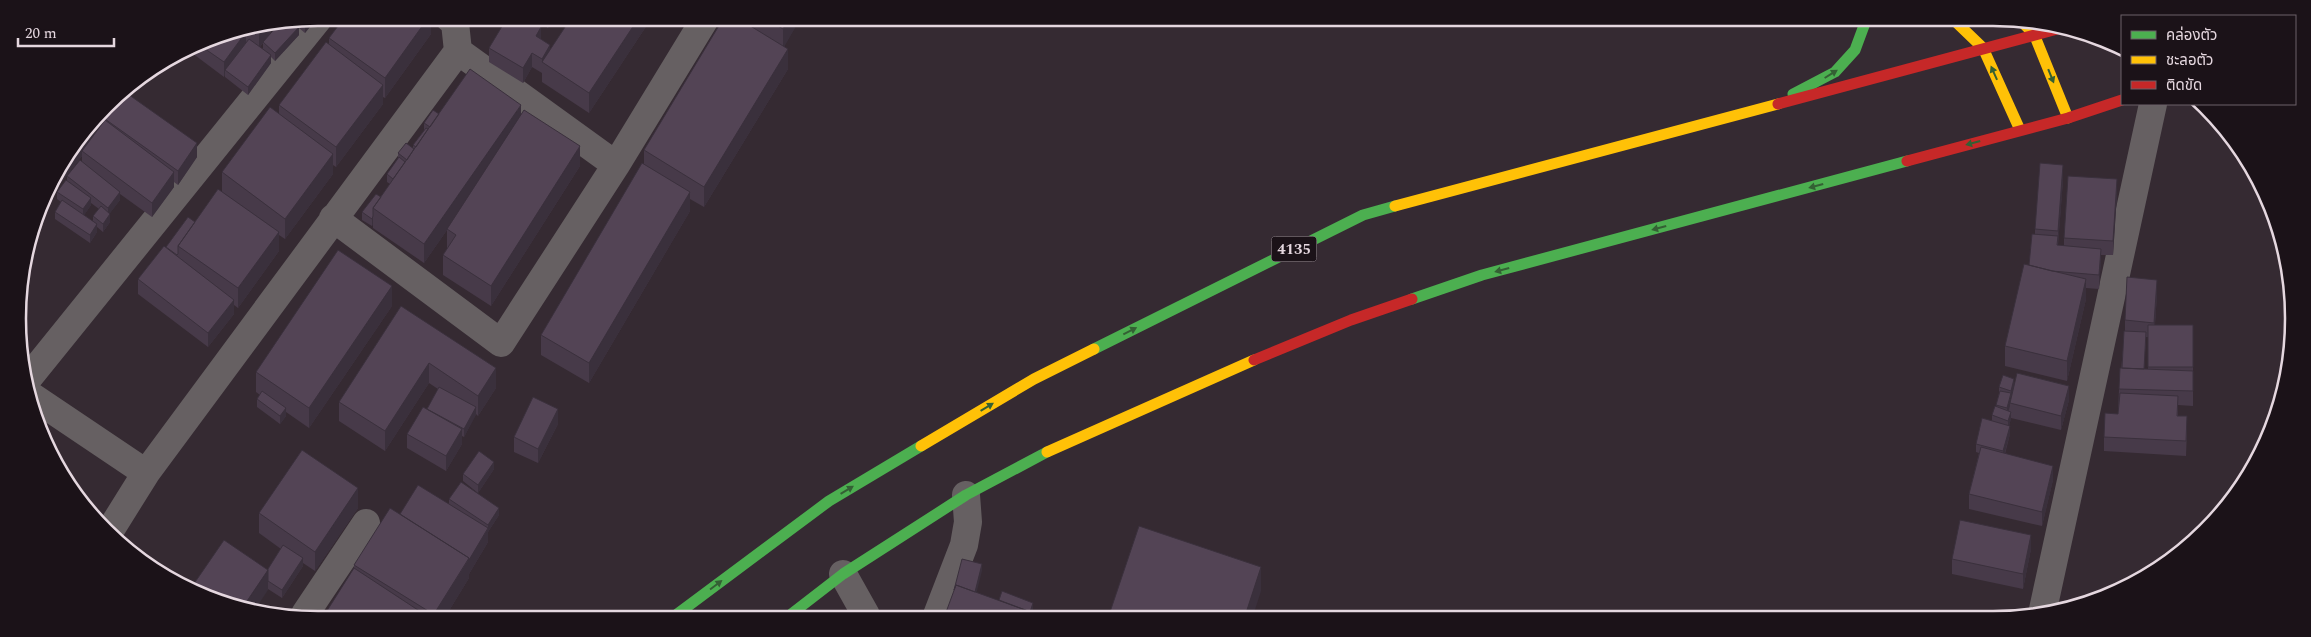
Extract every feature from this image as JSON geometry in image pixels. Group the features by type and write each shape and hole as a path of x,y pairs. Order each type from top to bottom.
{"main road":[{"path":"1772,105 1835,72 1854,50 1865,26"},
{"path":"1960,26 1983,48 2020,130"},
{"path":"2029,29 2034,34 2068,118"},
{"name":"4135","path":"680,611 829,501 1034,379 1363,215 2046,31"},
{"path":"795,611 843,574 966,495 1034,458 1216,376 1351,320 1482,275 2068,118 2121,100"}],"street":[{"path":"32,374 312,26"},
{"path":"113,526 146,473 458,51 455,26"},
{"path":"333,218 502,343 616,165 701,26"},
{"path":"458,51 616,165"},
{"path":"2044,606 2153,105"},
{"path":"38,400 146,473"},
{"path":"939,611 964,545 968,522 966,495"},
{"path":"307,610 366,523"},
{"path":"843,574 864,611"}],"building":[{"path":"338,26 422,26 385,78 329,38"},
{"path":"502,26 539,26 541,27 536,36 550,45 542,59 532,53 523,68 489,48"},
{"path":"566,26 633,26 589,93 542,62"},
{"path":"719,26 750,26 788,49 704,187 644,150"},
{"path":"299,27 275,53 263,42 274,30"},
{"path":"243,36 224,62 205,49"},
{"path":"249,39 271,55 248,87 225,70"},
{"path":"326,42 383,85 336,147 279,105"},
{"path":"470,69 521,105 424,244 373,208"},
{"path":"130,96 197,143 178,171 105,119"},
{"path":"270,107 333,154 285,219 222,172"},
{"path":"433,110 439,114 430,127 424,123"},
{"path":"524,110 580,146 491,286 443,255 456,235 447,229"},
{"path":"105,120 174,172 152,203 82,151"},
{"path":"426,128 428,129 416,147 413,145"},
{"path":"406,143 414,149 407,160 398,153"},
{"path":"399,157 405,162 393,179 387,174"},
{"path":"80,160 120,192 108,208 67,176"},
{"path":"642,163 690,192 589,363 541,335"},
{"path":"2040,163 2063,165 2058,231 2035,229"},
{"path":"2068,176 2117,179 2113,241 2064,238"},
{"path":"66,180 91,198 83,209 57,192"},
{"path":"218,189 279,232 238,288 178,246"},
{"path":"376,194 381,197 373,208 372,219 362,212"},
{"path":"62,200 97,224 90,235 55,212"},
{"path":"101,206 110,214 103,224 93,216"},
{"path":"188,217 195,222 178,246 177,255 166,247"},
{"path":"2032,234 2058,236 2057,245 2101,249 2099,275 2052,271 2029,265"},
{"path":"164,246 234,300 208,333 138,279"},
{"path":"338,250 392,286 309,408 256,372"},
{"path":"2024,264 2086,279 2067,361 2005,346"},
{"path":"2127,277 2157,280 2154,323 2125,320"},
{"path":"401,306 496,368 478,396 429,363 385,431 339,402"},
{"path":"2148,325 2193,325 2193,367 2148,367"},
{"path":"2124,331 2146,332 2144,369 2122,368"},
{"path":"2120,368 2193,371 2193,391 2119,389"},
{"path":"2017,373 2069,386 2061,416 2010,403"},
{"path":"2003,375 2014,379 2011,391 1999,387"},
{"path":"439,387 476,407 464,429 427,409"},
{"path":"262,391 286,408 280,416 257,399"},
{"path":"2000,391 2011,393 2007,408 1996,405"},
{"path":"2120,393 2178,396 2177,416 2187,416 2186,441 2104,437 2105,413 2118,414"},
{"path":"533,397 558,409 538,449 514,437"},
{"path":"1995,406 2011,412 2008,421 1992,415"},
{"path":"423,407 462,429 446,456 407,434"},
{"path":"1982,418 2010,426 2003,451 1976,444"},
{"path":"1981,447 2053,466 2042,512 1969,494"},
{"path":"302,450 358,488 315,552 259,513"},
{"path":"479,451 494,462 478,485 463,474"},
{"path":"461,482 499,508 488,525 449,499"},
{"path":"418,485 488,528 469,560 469,558 400,514"},
{"path":"390,508 469,558 436,611 428,611 354,565"},
{"path":"1960,520 2031,535 2023,574 1952,559"},
{"path":"1139,526 1261,567 1247,611 1110,611"},
{"path":"224,540 268,570 247,602 194,583"},
{"path":"283,545 303,558 282,590 268,581 268,569"},
{"path":"962,559 982,564 975,592 956,585 954,590"},
{"path":"354,568 419,611 327,611"},
{"path":"956,585 1028,611 946,611"},
{"path":"1002,591 1033,603 1030,611 1028,611 999,600"}],"traffic: fast":[{"path":"1793,94 1835,72 1855,50 1864,26"},
{"path":"1412,299 1482,275 1907,161"},
{"path":"1094,349 1363,215 1395,206"},
{"path":"681,611 829,501 921,446"},
{"path":"795,611 843,574 966,495 1047,452"}],"traffic: slow":[{"path":"1960,26 1983,48 2020,130"},
{"path":"2029,29 2034,34 2068,118"},
{"path":"1395,206 1778,104"},
{"path":"921,446 1034,379 1094,349"},
{"path":"1047,452 1254,360"}],"traffic: jam":[{"path":"1778,104 2048,32"},
{"path":"1907,161 2068,118 2121,100"},
{"path":"1254,360 1351,320 1412,299"}]}
